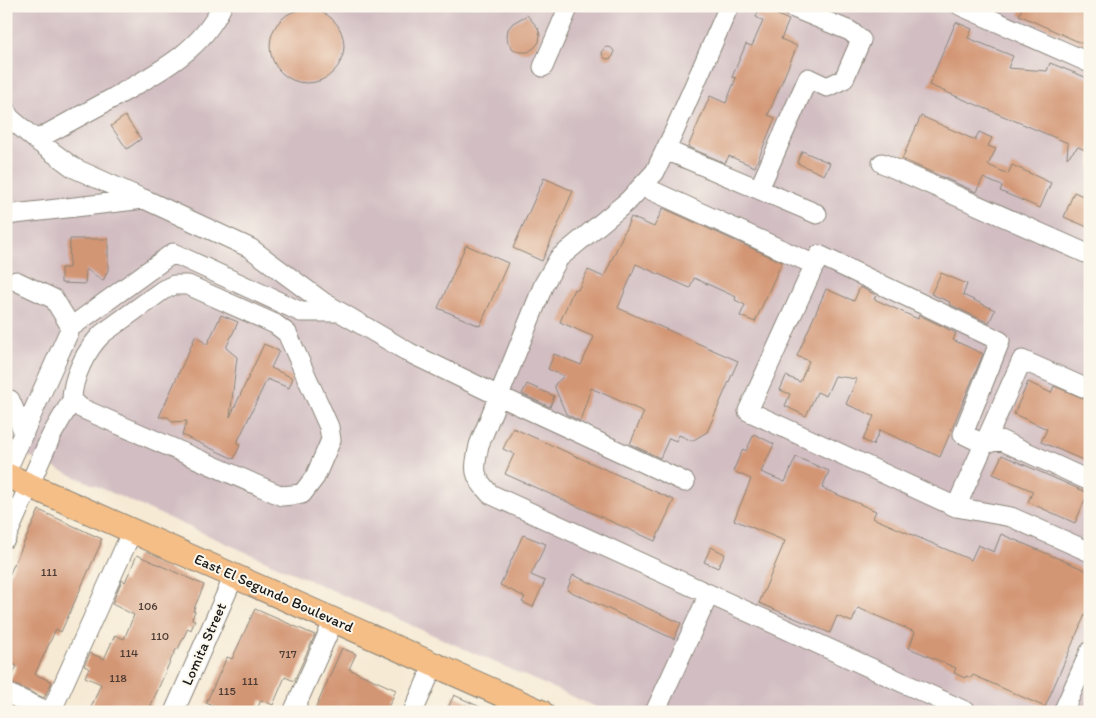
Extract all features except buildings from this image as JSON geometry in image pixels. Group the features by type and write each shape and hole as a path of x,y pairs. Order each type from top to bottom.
{"main road":[{"name":"East El Segundo Boulevard","path":"6,474 29,486 538,711"}],"street":[{"path":"36,140 151,77 181,56 202,37 217,17 222,6"},
{"path":"543,67 569,6"},
{"path":"729,6 655,172 630,200 559,258 544,284 479,445 474,468 479,482 490,494 967,712"},
{"path":"759,189 808,78 827,87 844,79 861,40 850,31 789,6"},
{"path":"962,6 1090,63"},
{"path":"6,111 10,118 36,140 74,168 250,248 323,302 410,353 685,482"},
{"path":"666,150 817,214"},
{"path":"882,163 1090,255"},
{"path":"642,186 814,265"},
{"path":"6,215 144,199"},
{"path":"6,474 71,328 172,253 301,312 339,312"},
{"path":"1090,482 1000,440 984,444 963,434 1000,341 819,255 748,411 956,507 1011,517 1090,552"},
{"path":"16,281 54,299 71,328"},
{"path":"6,538 51,436 72,400 72,389 85,358 95,342 102,334 174,284 188,285 275,324 287,334 329,427 330,440 315,477 302,494 282,496 81,408 72,400"},
{"path":"956,507 1022,360 1090,390"},
{"path":"6,399 10,400 24,433"},
{"path":"6,693 50,712 132,531"},
{"name":"Lomita Street","path":"174,712 234,576"},
{"path":"655,712 709,594"},
{"path":"293,712 334,620"},
{"path":"1063,712 1090,651"},
{"path":"413,712 434,664"}],"shaded area":[{"path":"6,6 1090,6 1090,712 607,712 6,446"}]}
